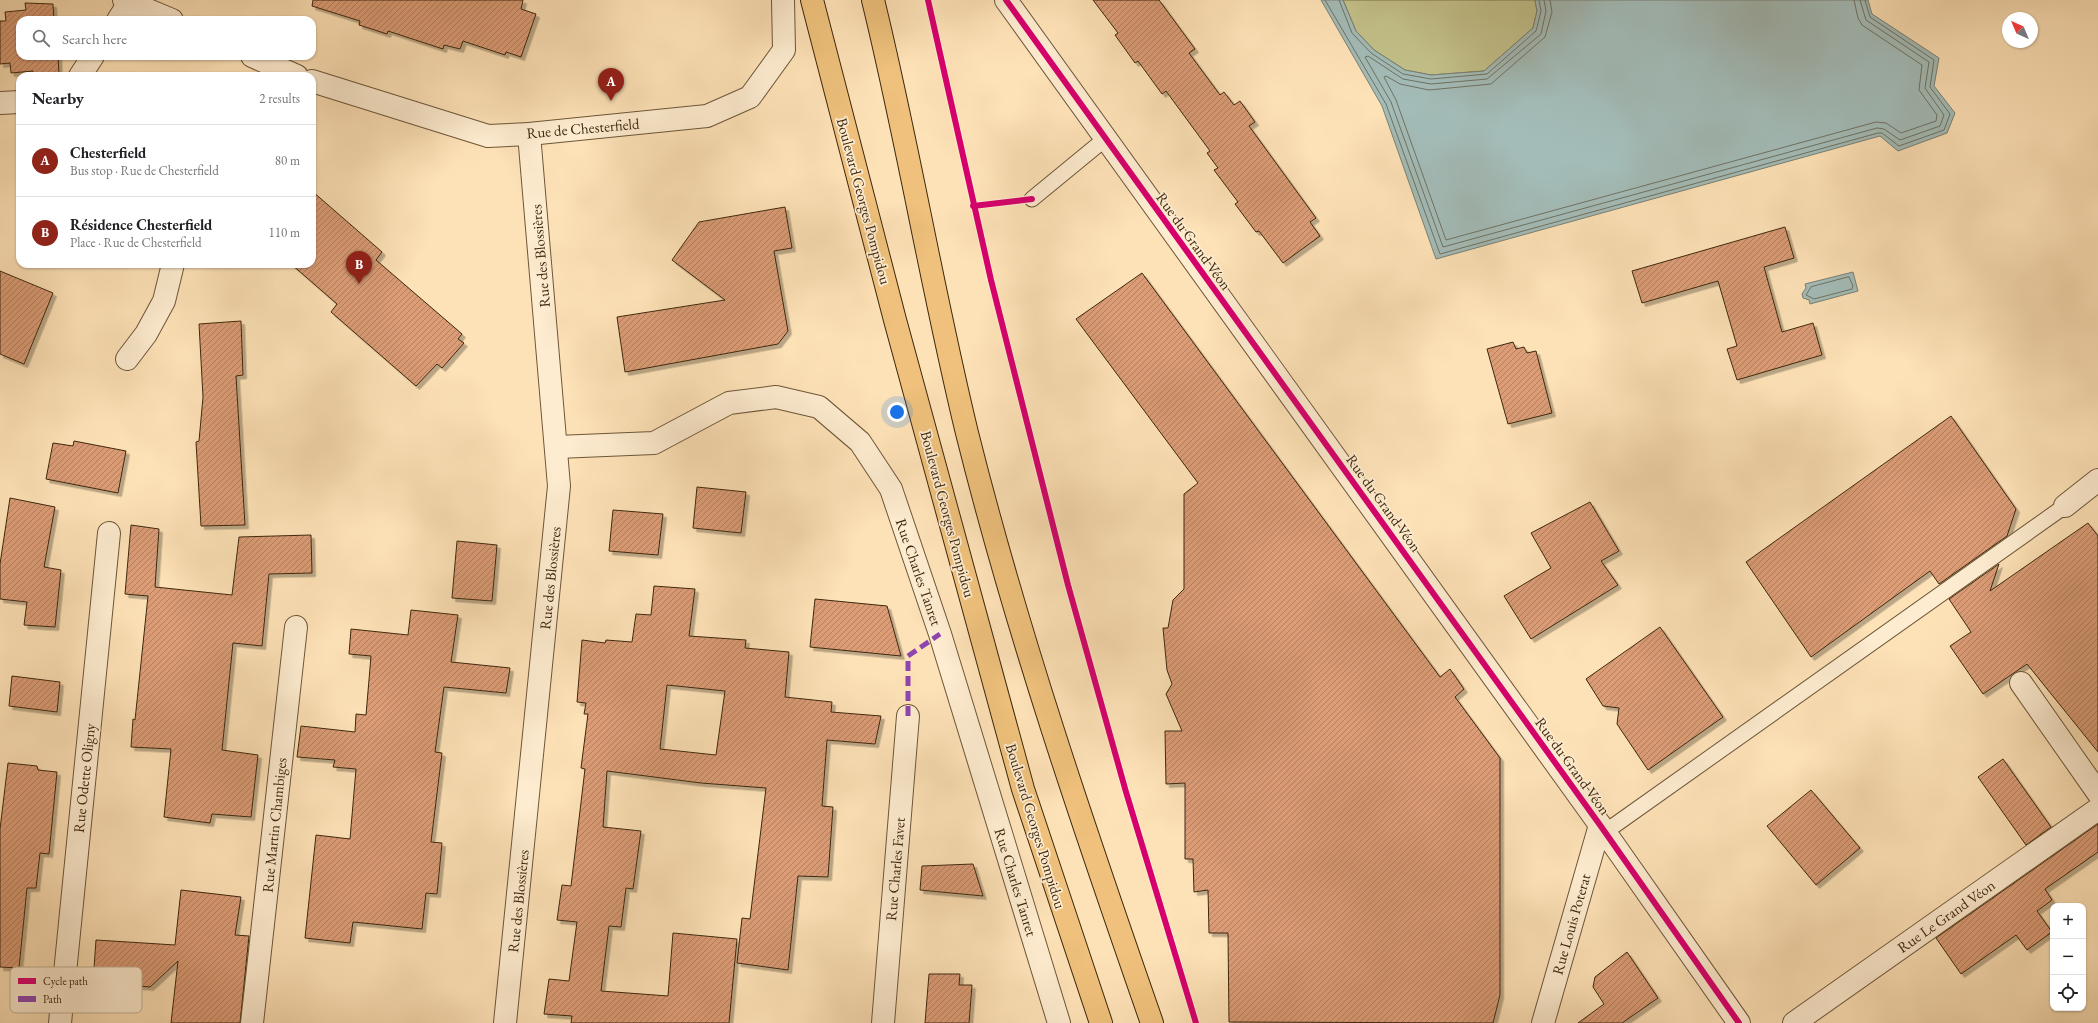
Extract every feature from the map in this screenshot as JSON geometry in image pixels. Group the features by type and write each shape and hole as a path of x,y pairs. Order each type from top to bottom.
{"main road":[{"name":"Boulevard Georges Pompidou","path":"812,0 895,320 1023,788 1101,1023"},
{"path":"873,0 897,98 931,272 967,432 1010,596 1069,786 1152,1023"}],"street":[{"path":"120,16 128,0 163,16"},
{"name":"Rue de Chesterfield","path":"316,82 488,136 529,134 707,116 750,98 784,50 783,0"},
{"name":"Rue du Grand Véon","path":"1006,0 1603,829 1739,1023"},
{"path":"83,72 90,60"},
{"path":"261,60 288,72"},
{"path":"0,103 16,102"},
{"name":"Rue des Blossières","path":"505,1023 559,486 557,446 529,134"},
{"path":"127,359 146,334 164,302 172,268"},
{"name":"Rue Charles Tanret","path":"557,446 654,443 729,403 776,397 819,407 860,442 891,488 940,634 1059,1023"},
{"path":"2065,506 2098,480"},
{"name":"Rue Odette Oligny","path":"66,967 109,533"},
{"name":"Rue Martin Chambiges","path":"252,1023 296,628"},
{"path":"2021,683 2098,793"},
{"name":"Rue Charles Favet","path":"883,1023 908,716"},
{"name":"Rue Le Grand Véon","path":"1794,1023 2098,808"},
{"name":"Rue Louis Poterat","path":"1543,1023 1603,829"},
{"name":"Rue Odette Oligny","path":"60,1023 61,1013"}],"lane":[{"path":"1032,198 1105,139"},
{"path":"1603,829 2065,506"}],"shaded area":[{"path":"1343,0 1535,0 1537,11 1533,28 1484,71 1431,75 1405,70 1374,50 1356,31"}],"water":[{"path":"1321,0 1343,0 1356,31 1374,50 1405,70 1431,75 1484,71 1533,28 1537,11 1535,0 1868,0 1872,14 1939,58 1934,86 1955,113 1947,133 1898,151 1880,136 1436,259 1382,106"},
{"path":"1853,272 1858,291 1810,304 1809,300 1803,298 1802,294 1806,288 1805,284"}],"building":[{"path":"313,0 523,0 521,9 536,14 521,57 506,52 505,55 463,41 460,49 444,45 443,49 388,31 387,34 359,25 360,21 312,6"},
{"path":"1093,0 1159,0 1195,49 1189,53 1220,95 1224,92 1234,105 1240,101 1255,122 1249,126 1316,218 1310,222 1320,236 1283,263 1259,231 1256,232 1235,204 1238,202 1214,170 1218,168 1207,153 1210,151 1166,91 1162,94 1138,61 1135,63 1115,35 1118,33"},
{"path":"25,3 53,4 54,16 16,16 16,60 58,60 59,72 33,71 11,73 10,63 0,64 0,21 6,21 5,12 26,10"},
{"path":"316,194 382,252 376,260 462,334 458,339 464,343 442,368 437,364 416,386 331,312 337,304 296,268 316,268"},
{"path":"785,207 792,248 774,251 788,331 778,344 625,372 617,317 725,300 672,260 699,222"},
{"path":"1785,227 1794,258 1764,267 1782,332 1813,323 1822,355 1737,380 1727,349 1737,346 1718,281 1642,303 1632,271"},
{"path":"0,271 53,293 24,364 0,354"},
{"path":"1142,273 1440,677 1450,669 1464,689 1455,697 1500,758 1500,995 1493,1023 1229,1022 1228,933 1209,933 1208,890 1194,892 1193,859 1185,859 1185,783 1166,784 1165,731 1182,731 1166,694 1172,684 1167,670 1163,628 1168,628 1173,600 1184,589 1184,494 1198,483 1076,319"},
{"path":"241,321 243,375 236,376 245,525 201,526 196,442 199,441 203,397 199,324"},
{"path":"1513,342 1516,349 1524,347 1527,353 1536,351 1552,413 1508,424 1487,349"},
{"path":"1951,416 2016,509 2007,536 1939,584 1930,571 1811,657 1746,562"},
{"path":"74,441 126,451 118,493 46,479 53,443 73,446"},
{"path":"697,487 746,492 741,533 693,528"},
{"path":"10,498 55,507 44,567 61,570 55,627 24,625 27,602 0,599 0,564"},
{"path":"1590,502 1619,551 1601,561 1618,585 1531,639 1504,596 1551,568 1531,533"},
{"path":"613,510 663,514 658,555 609,551"},
{"path":"2088,523 2098,536 2098,752 2027,664 1983,694 1950,646 1971,632 1949,599 1999,564 1990,591"},
{"path":"131,525 159,529 155,587 232,595 239,537 311,535 312,573 269,574 262,646 233,643 222,750 258,755 251,817 212,814 210,823 164,817 171,749 131,747 148,596 125,594"},
{"path":"457,541 497,545 492,601 452,598"},
{"path":"654,586 695,589 689,636 746,640 745,648 789,652 785,697 832,702 831,712 881,716 875,744 827,740 822,806 833,807 828,877 798,876 788,970 737,963 742,918 750,919 766,788 701,783 607,771 603,827 641,831 633,889 626,888 621,927 609,926 601,991 668,996 673,933 737,939 729,1023 571,1023 572,1016 544,1014 549,979 569,981 577,922 557,920 562,885 571,886 585,769 581,768 588,714 584,714 586,703 577,702 582,640 605,643 606,640 632,642 636,614 651,615","holes":["667,685 725,691 716,755 660,749"]},
{"path":"815,599 887,606 901,656 810,647"},
{"path":"411,610 458,615 451,662 510,668 506,693 444,687 435,752 442,753 431,842 442,843 437,894 426,893 422,929 353,922 350,943 305,938 316,835 350,839 356,769 333,767 335,760 297,757 301,726 355,732 356,714 366,715 371,656 349,654 351,629 408,635"},
{"path":"1660,627 1723,717 1648,770 1617,724 1619,708 1603,706 1586,679"},
{"path":"12,676 60,682 57,712 9,706"},
{"path":"2003,759 2051,827 2026,845 1978,777"},
{"path":"8,763 37,766 38,770 57,772 49,854 40,853 36,888 27,888 19,967 0,967 0,829"},
{"path":"1811,790 1860,848 1816,885 1767,826"},
{"path":"2098,824 2098,852 2045,889 2052,900 2037,911 2050,929 2050,933 2027,950 2016,935 1961,974 1936,938"},
{"path":"973,864 983,896 920,890 922,866"},
{"path":"181,890 241,897 235,935 249,936 240,1023 171,1023 178,961 150,987 142,986 142,967 94,967 96,940 175,945"},
{"path":"1627,952 1658,998 1622,1023 1578,1023 1604,1004 1593,987 1595,977"},
{"path":"929,974 960,974 959,985 972,985 969,1023 925,1023"}],"marked path":[{"path":"908,716 908,656 940,634"}],"cycle path":[{"path":"928,0 991,280 1068,585 1126,792 1196,1023"},
{"path":"1006,0 1600,825 1739,1023"},
{"path":"973,206 1032,199"}],"place":[{"name":"Chesterfield","path":"611,101"},
{"name":"Résidence Chesterfield","path":"359,284"}]}
